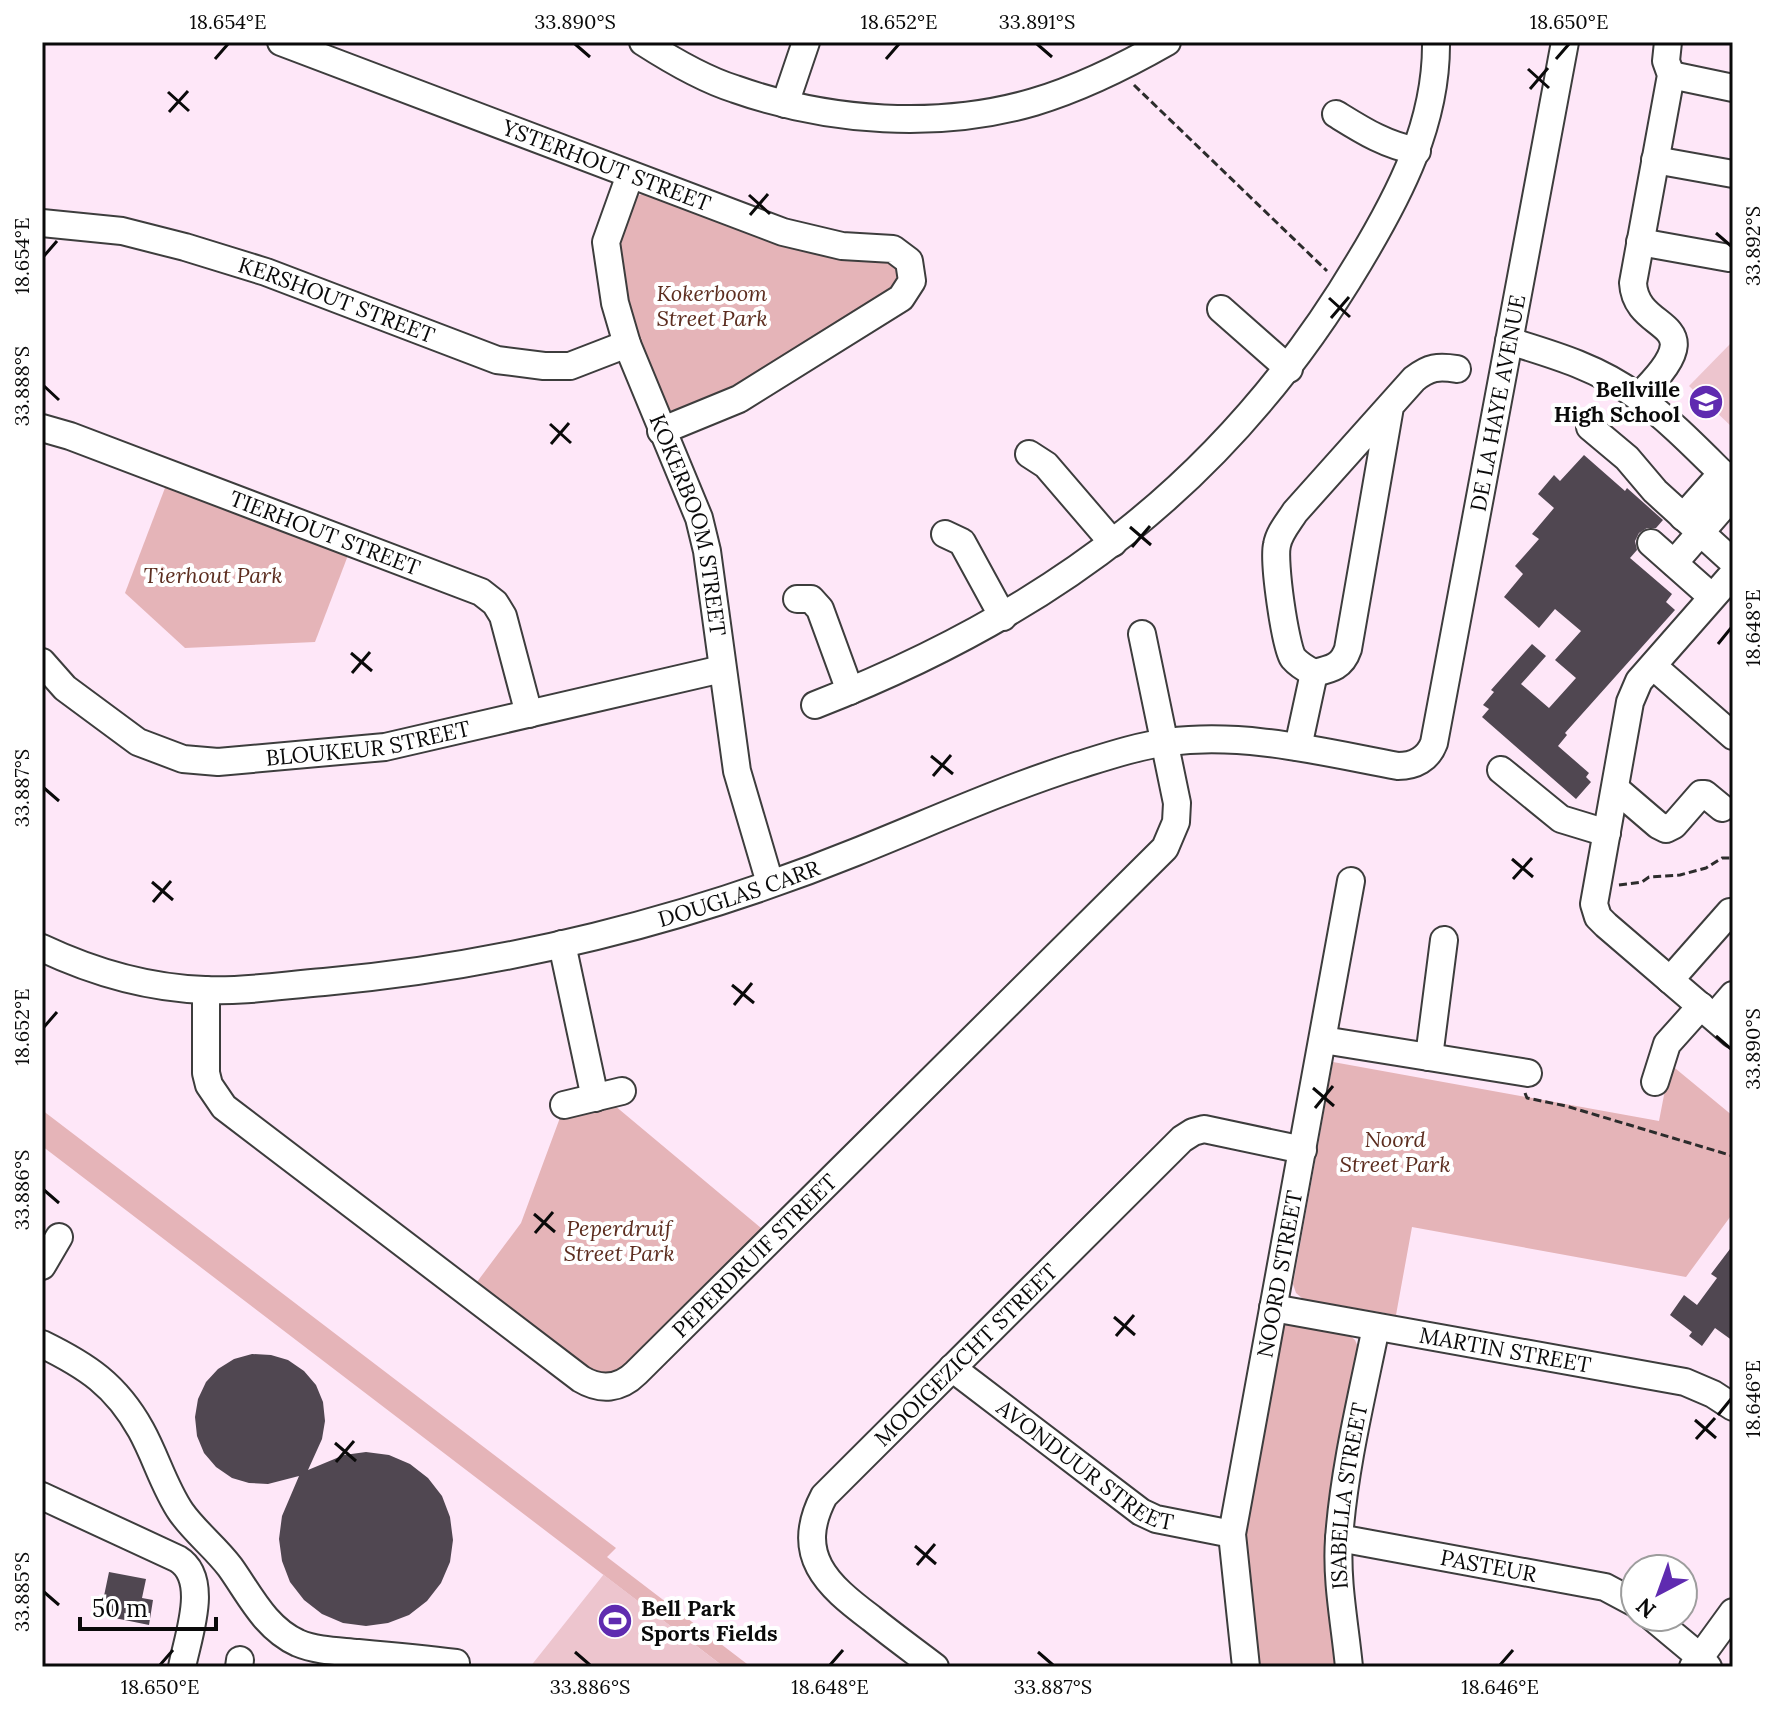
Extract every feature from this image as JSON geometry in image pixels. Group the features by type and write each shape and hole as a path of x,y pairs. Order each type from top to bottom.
{"street":[{"name":"YSTERHOUT STREET","path":"281,42 783,232 842,246 893,249 904,256 913,274 910,288 901,298 739,399 661,431"},
{"path":"643,42 670,59 732,89 841,115 889,118 972,114 1033,102 1117,70 1167,42"},
{"path":"785,104 806,42"},
{"path":"815,705 962,640 1040,596 1113,543 1208,459 1289,369 1345,287 1379,230 1417,151 1429,113 1435,83 1436,42"},
{"name":"DE LA HAYE AVENUE","path":"1422,759 1434,743 1565,42"},
{"path":"1638,397 1668,365 1674,349 1670,332 1642,306 1635,295 1633,283 1671,75 1666,61 1668,42"},
{"path":"1671,75 1733,88"},
{"path":"1336,114 1377,139 1417,151"},
{"path":"1655,160 1733,174"},
{"name":"KOKERBOOM STREET","path":"630,175 609,229 605,249 615,303 627,344 699,518 707,551 737,771 770,883"},
{"name":"KERSHOUT STREET","path":"42,223 122,231 185,247 266,272 497,360 570,366 627,344"},
{"path":"1640,242 1729,258"},
{"path":"1221,309 1289,369"},
{"path":"1509,341 1571,360 1638,397 1720,493 1691,525 1674,563"},
{"path":"1390,407 1348,649 1339,665 1314,673 1301,666 1292,656 1287,640 1276,547 1281,532 1295,512 1390,407 1425,370 1434,367 1457,369"},
{"path":"1590,427 1637,467 1655,491 1733,562"},
{"name":"TIERHOUT STREET","path":"42,428 481,592 495,603 503,616 529,714"},
{"path":"1029,454 1046,465 1113,543"},
{"path":"945,534 962,542 1003,617"},
{"path":"1651,543 1712,597"},
{"path":"1716,1019 1598,917 1594,904 1630,702 1639,681 1733,574"},
{"path":"797,599 811,599 820,609 850,691"},
{"name":"PEPERDRUIF STREET","path":"206,990 206,1073 209,1085 224,1107 581,1379 596,1386 621,1384 636,1373 1159,856 1173,832 1177,813 1142,634"},
{"name":"BLOUKEUR STREET","path":"42,662 65,688 125,735 166,754 201,762 385,747 722,669"},
{"path":"1653,666 1733,736"},
{"path":"1298,747 1314,673"},
{"name":"DOUGLAS CARR","path":"42,948 116,976 206,990 413,973 562,944 677,913 854,853 1017,786 1108,756 1164,742 1231,739 1298,747 1398,766 1407,766 1422,759"},
{"path":"1501,770 1561,819 1607,833"},
{"path":"1616,789 1666,829 1674,825 1701,794 1707,795 1722,808"},
{"name":"NOORD STREET","path":"1246,1667 1232,1534 1351,881"},
{"path":"1670,980 1730,912"},
{"path":"1429,1057 1444,940"},
{"path":"562,944 595,1098"},
{"path":"1655,1082 1667,1044 1716,1019 1733,995"},
{"path":"1323,1040 1528,1073"},
{"path":"564,1105 622,1091"},
{"name":"MOOIGEZICHT STREET","path":"935,1667 830,1585 814,1555 812,1532 818,1508 831,1486 1182,1139 1204,1129 1303,1150"},
{"path":"42,1266 59,1237"},
{"name":"MARTIN STREET","path":"1273,1308 1685,1382 1732,1404"},
{"name":"ISABELLA STREET","path":"1349,1667 1339,1572 1339,1538 1376,1327"},
{"path":"42,1344 92,1371 108,1383 123,1401 142,1431 167,1488 182,1513 218,1552 268,1622 286,1637 303,1645 324,1649 456,1663"},
{"name":"AVONDUUR STREET","path":"952,1368 1141,1512 1156,1519 1232,1534"},
{"path":"42,1496 178,1559 190,1569 196,1583 182,1667"},
{"name":"PASTEUR","path":"1339,1538 1605,1587 1619,1593"},
{"path":"1668,1633 1700,1664 1733,1612"}],"path":[{"path":"1117,70 1345,287"},
{"path":"1597,884 1633,884 1649,877 1702,870 1722,858 1733,858"},
{"path":"1528,1073 1527,1098 1566,1106 1733,1156"}],"green space":[{"name":"Kokerboom Street Park","path":"648,192 883,256 898,268 899,286 749,384 675,412 664,408 631,337 615,246 636,196"},
{"name":"Tierhout Park","path":"168,480 350,550 315,642 185,648 125,593"},
{"name":"Noord Street Park","path":"1333,1062 1659,1121 1670,1064 1733,1116 1733,1213 1686,1277 1412,1227 1396,1315 1303,1299 1296,1293 1293,1284"},
{"name":"Peperdruif Street Park","path":"614,1105 767,1233 631,1367 600,1378 474,1286 521,1223 561,1115"},
{"path":"42,1110 616,1548 607,1557 751,1667 724,1667 42,1146"},
{"path":"1292,1323 1347,1333 1359,1349 1325,1556 1339,1667 1254,1667 1240,1557 1283,1326"}],"shaded area":[{"path":"1733,341 1733,428 1689,386"},
{"name":"Bell Park Sports Fields","path":"604,1575 724,1667 530,1667"}],"building":[{"path":"1584,455 1663,520 1656,528 1647,528 1639,533 1635,541 1637,550 1630,558 1672,594 1666,602 1675,610 1565,733 1567,735 1558,746 1589,773 1586,777 1591,782 1576,799 1482,717 1489,709 1483,705 1494,692 1491,690 1532,644 1546,656 1521,684 1549,708 1576,678 1555,660 1581,631 1555,609 1539,628 1504,597 1523,574 1515,566 1539,539 1532,534 1554,508 1538,494 1554,475 1560,481"},
{"path":"1733,1245 1733,1341 1715,1328 1702,1346 1689,1336 1692,1332 1670,1315 1684,1295 1697,1305 1717,1278 1711,1274"},
{"path":"252,1354 288,1360 304,1371 316,1385 323,1402 325,1421 322,1439 308,1470 344,1455 366,1452 389,1455 410,1464 428,1478 442,1496 450,1517 453,1540 450,1562 441,1583 427,1601 409,1615 388,1623 366,1626 343,1623 322,1614 304,1600 290,1582 282,1561 279,1539 282,1516 299,1476 268,1484 249,1483 232,1478 216,1467 204,1453 197,1436 195,1417 198,1399 206,1382 218,1369 234,1359"},
{"path":"109,1572 146,1579 142,1598 153,1600 149,1625 100,1615"}],"place":[{"name":"Bellville High School","path":"1706,402"},
{"name":"Bell Park Sports Fields","path":"615,1621"}]}
